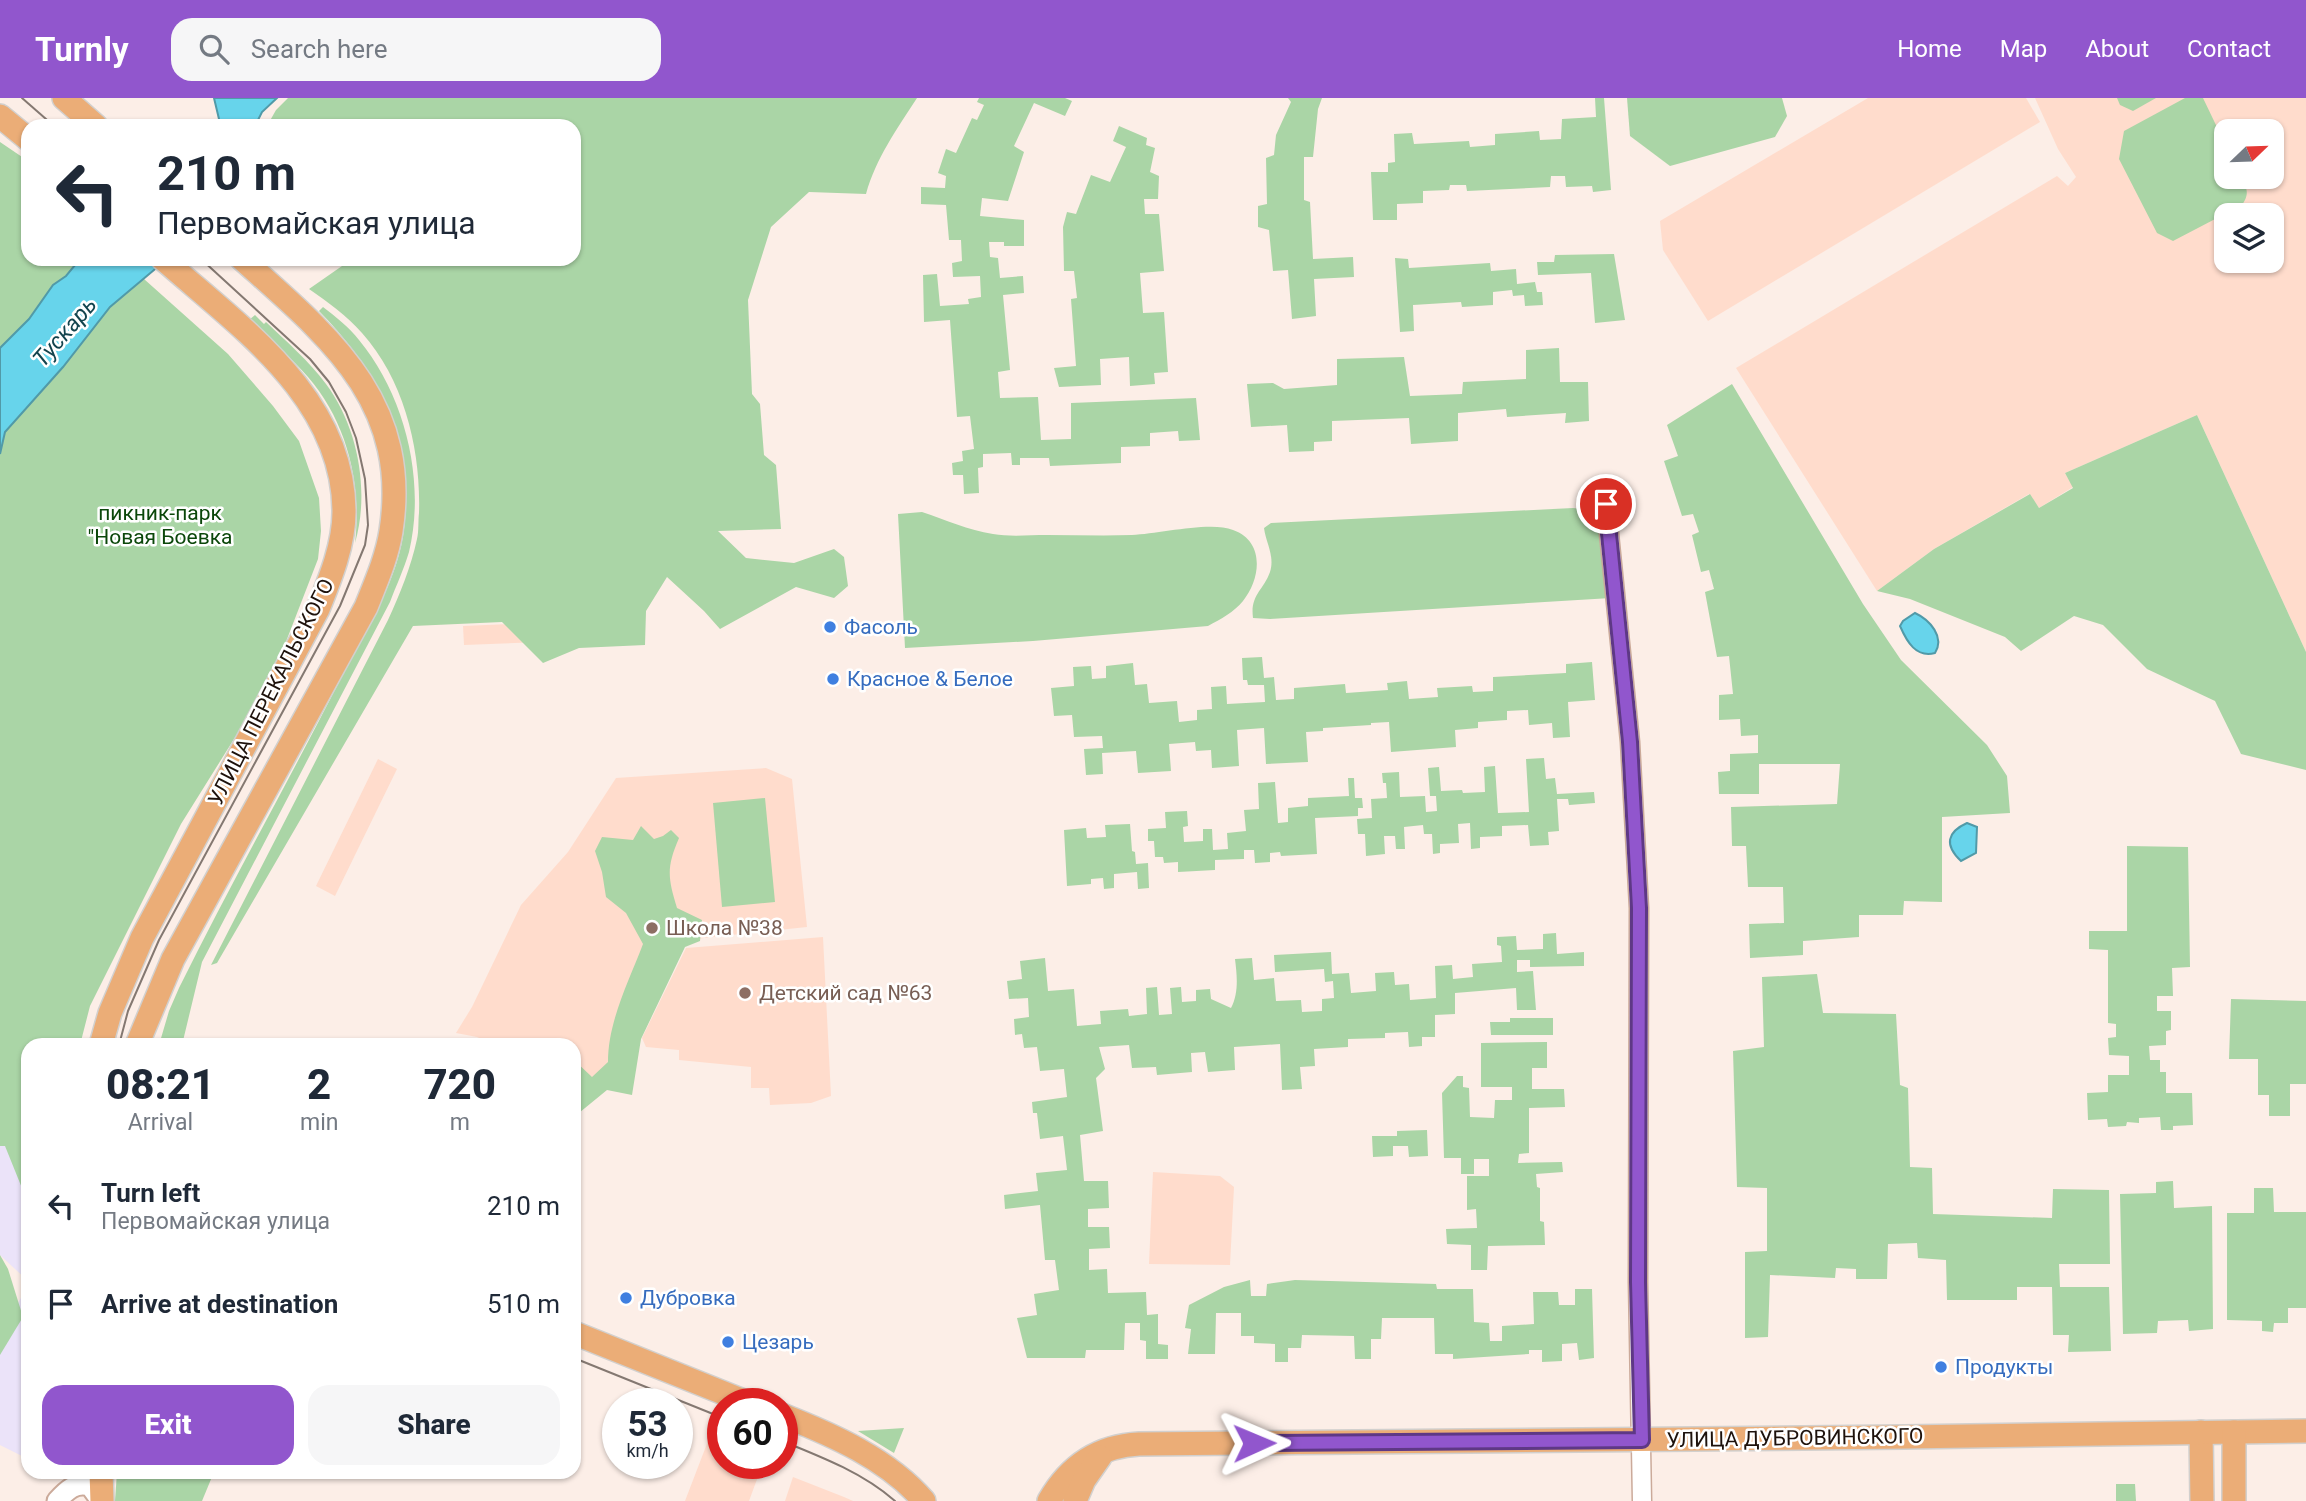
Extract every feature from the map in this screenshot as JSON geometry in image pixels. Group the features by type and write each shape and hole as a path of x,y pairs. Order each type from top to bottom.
{"main road":[{"path":"66,100 88,119"},
{"path":"0,116 21,133"},
{"name":"УЛИЦА ПЕРЕКАЛЬСКОГО","path":"103,1038 110,1013 142,938 318,609 340,544 344,514 342,479 335,451 326,429 295,382 247,333 171,266"},
{"name":"УЛИЦА ПЕРЕКАЛЬСКОГО","path":"140,1038 173,959 366,607 383,564 391,533 394,492 388,446 370,396 341,352 250,266"},
{"path":"108,1038 110,1013"},
{"path":"581,1336 711,1388"},
{"path":"798,1422 844,1442 894,1472 924,1501"},
{"name":"УЛИЦА ДУБРОВИНСКОГО","path":"1116,1446 1156,1443 2306,1431"},
{"path":"2201,1432 2202,1501"},
{"path":"2234,1432 2234,1501"},
{"path":"1049,1501 1058,1484 1074,1469 1096,1454 1116,1446"},
{"path":"1075,1501 1095,1462 1116,1446"},
{"path":"57,1501 71,1479"},
{"path":"101,1479 101,1501"},
{"path":"57,1501 65,1492 79,1485 90,1486 101,1501"}],"street":[{"path":"1606,504 1630,742 1639,908 1638,1282 1642,1501"}],"shaded area":[{"path":"1868,98 2026,98 2040,122 1708,321 1663,250 1660,221"},
{"path":"2035,98 2306,98 2306,652 2197,415 2065,473 2073,487 2039,508 2029,494 1934,549 1877,591 1736,368 2057,176 2068,186 2076,177 2058,149"},
{"path":"530,623 542,642 464,645 463,626"},
{"path":"378,759 397,769 335,896 316,886"},
{"name":"Школа №38","path":"766,768 792,779 807,927 686,940 593,1086 581,1081 581,1038 479,1038 456,1033 472,1007 521,905 568,852 616,778"},
{"name":"Детский сад №63","path":"823,937 831,1096 811,1103 770,1105 769,1088 751,1088 751,1067 679,1060 679,1050 646,1047 642,1038 686,948"},
{"path":"10,1141 21,1166 21,1274 0,1255 0,1142"},
{"path":"1153,1172 1220,1176 1234,1187 1230,1265 1149,1264"},
{"path":"21,1298 21,1456 0,1445 0,1338"},
{"path":"707,1444 707,1479 757,1479 749,1501 685,1501"},
{"path":"792,1479 798,1479 853,1501 785,1501"}],"green space":[{"path":"288,98 917,98 881,156 866,194 809,192 771,227 748,300 752,394 760,404 764,455 776,465 781,529 718,531 746,558 794,563 834,549 844,557 848,586 834,598 796,587 720,629 667,577 646,611 645,645 579,648 543,663 502,622 413,626 217,963 211,965 388,620 401,590 418,536 417,465 413,441 399,395 377,352 362,333 309,289 342,266 581,266 581,119 271,119"},
{"path":"979,98 1065,98 1072,101 1065,116 1034,103 1014,146 1024,152 1008,201 982,198 980,216 1024,220 1024,246 1004,246 1004,242 989,242 990,257 998,258 1000,278 1023,276 1024,293 1003,295 1010,370 998,372 1000,398 1038,397 1041,440 1071,439 1071,403 1196,398 1200,440 1179,441 1178,431 1150,433 1150,446 1121,447 1121,463 1050,466 1049,458 1020,458 1020,465 1012,465 1011,453 983,454 983,467 978,468 979,493 964,494 963,475 953,475 952,463 963,461 962,451 974,449 970,416 957,417 950,320 924,322 923,275 937,274 940,306 969,304 968,299 981,297 980,276 953,277 952,263 962,261 961,240 949,240 946,205 921,204 921,187 945,188 946,176 938,173 946,149 956,153 972,118 977,120 984,105 977,102"},
{"path":"1288,98 1322,98 1318,109 1313,157 1304,157 1304,200 1310,202 1313,259 1353,257 1354,277 1314,279 1316,316 1292,319 1288,270 1273,271 1269,230 1258,227 1258,206 1267,204 1266,158 1274,155 1276,135 1291,102"},
{"path":"1595,98 1604,98 1611,190 1593,192 1592,186 1566,187 1565,176 1551,176 1550,187 1467,191 1466,185 1450,185 1449,190 1423,191 1423,203 1397,204 1397,220 1373,220 1371,172 1388,172 1388,163 1395,162 1394,134 1412,133 1414,144 1469,141 1470,147 1495,145 1495,134 1539,131 1540,140 1561,139 1562,119 1596,117"},
{"path":"1627,98 1782,98 1787,116 1775,137 1670,166 1630,136"},
{"path":"2117,98 2156,98 2133,111 2120,105"},
{"path":"2185,98 2203,98 2214,121 2214,189 2246,189 2243,203 2214,203 2214,220 2173,241 2157,233 2119,159 2124,131"},
{"path":"1119,126 1147,138 1146,145 1155,148 1150,172 1159,176 1158,199 1144,199 1145,214 1159,214 1164,271 1140,273 1143,313 1164,312 1168,372 1154,373 1155,384 1130,386 1129,357 1100,359 1101,385 1059,387 1054,368 1076,366 1071,299 1077,298 1074,271 1064,271 1063,227 1067,212 1076,214 1091,175 1110,182 1126,147 1113,141"},
{"path":"0,142 21,156 21,266 74,266 53,285 29,319 0,348"},
{"path":"1614,254 1625,320 1595,323 1591,273 1538,275 1537,262 1554,262 1555,255"},
{"path":"1395,258 1408,259 1409,268 1490,263 1491,271 1516,269 1517,284 1535,282 1537,292 1542,292 1543,305 1525,306 1524,295 1513,296 1512,290 1493,292 1493,305 1462,307 1461,302 1413,305 1414,331 1400,332"},
{"name":"пикник-парк \"Новая Боевка","path":"144,279 228,354 299,441 319,498 321,531 318,559 282,652 239,731 181,824 90,1006 82,1038 21,1038 21,1186 5,1146 0,1146 0,454 5,432 63,367 110,307"},
{"path":"323,307 347,326 359,340 375,362 400,413 408,440 415,496 409,552 390,602 202,962 184,1038 161,1038 179,988 377,611 399,555 406,504 399,443 376,386 341,335 319,311"},
{"path":"255,315 264,324 266,322 312,367 337,401 346,420 353,439 361,481 355,543 356,498 349,455 342,434 322,395 308,377 249,320"},
{"path":"1559,348 1560,382 1588,382 1589,421 1565,423 1566,413 1507,417 1506,409 1458,413 1458,441 1411,444 1409,418 1332,421 1332,441 1314,442 1314,451 1289,452 1287,425 1251,427 1247,384 1273,383 1284,389 1337,385 1337,359 1404,357 1410,396 1462,394 1463,382 1526,379 1526,350"},
{"path":"1732,384 1863,604 1901,660 1987,745 2007,776 2010,813 1942,817 1942,902 1904,901 1903,915 1859,915 1859,937 1803,941 1803,955 1750,958 1749,924 1784,923 1783,887 1748,887 1746,846 1732,846 1731,807 1837,804 1840,764 1759,764 1759,794 1719,794 1718,772 1730,771 1730,754 1758,753 1758,735 1741,736 1740,719 1719,720 1719,695 1733,694 1729,656 1717,657 1705,592 1714,589 1709,570 1701,572 1692,535 1699,532 1693,514 1682,516 1664,461 1678,456 1667,425"},
{"path":"2197,415 2306,652 2306,770 2241,754 2215,701 2147,669 2103,625 2074,616 2021,651 2005,637 1910,599 1877,591 1934,549 2030,494 2039,508 2073,488 2065,473"},
{"path":"1573,508 1592,510 1603,520 1611,598 1253,618 1255,598 1270,572 1271,555 1264,528 1271,523"},
{"path":"922,512 975,530 1006,535 1132,535 1198,527 1223,528 1243,535 1251,543 1257,561 1256,572 1254,582 1243,601 1208,626 1033,641 905,648 898,514"},
{"path":"1262,657 1264,678 1274,677 1276,700 1294,699 1294,688 1345,684 1346,693 1388,690 1387,683 1407,681 1409,699 1438,697 1437,688 1472,686 1473,692 1493,691 1493,677 1566,673 1566,664 1592,662 1595,700 1568,702 1570,737 1553,738 1552,723 1529,725 1528,710 1507,711 1507,720 1478,722 1478,728 1455,730 1456,747 1391,752 1389,722 1371,723 1306,732 1308,762 1266,764 1264,728 1237,730 1239,766 1212,768 1211,750 1196,751 1195,742 1169,744 1171,771 1138,773 1136,751 1102,753 1103,774 1086,775 1084,749 1103,748 1102,736 1074,737 1072,715 1054,716 1051,688 1074,686 1073,667 1091,666 1092,679 1106,678 1106,666 1133,663 1135,685 1147,684 1149,703 1177,701 1179,722 1197,720 1197,710 1212,709 1211,687 1226,686 1227,704 1265,702 1264,685 1248,685 1247,680 1243,680 1242,658"},
{"path":"1544,758 1546,779 1555,778 1557,794 1594,792 1595,803 1569,805 1568,799 1557,799 1559,831 1548,832 1549,845 1530,846 1528,825 1502,826 1502,836 1480,837 1480,848 1471,849 1470,823 1458,824 1459,843 1440,844 1440,853 1433,854 1432,834 1424,834 1423,825 1404,827 1405,849 1396,849 1395,836 1384,836 1385,854 1366,856 1365,834 1358,834 1357,819 1372,818 1371,799 1387,798 1382,773 1399,772 1400,797 1425,796 1426,812 1437,811 1436,796 1430,796 1428,768 1439,767 1441,791 1462,790 1463,793 1485,792 1484,767 1495,766 1498,813 1529,812 1526,759"},
{"path":"1348,778 1354,778 1355,798 1362,798 1363,808 1358,808 1358,816 1315,818 1317,854 1281,856 1280,852 1270,853 1270,862 1255,863 1254,850 1244,850 1244,859 1215,860 1215,870 1178,872 1178,862 1164,863 1163,857 1155,857 1154,841 1148,841 1148,829 1166,828 1165,812 1187,811 1188,826 1183,827 1184,842 1203,841 1203,829 1212,829 1213,850 1228,849 1227,833 1246,831 1244,810 1259,809 1258,783 1275,782 1278,823 1288,822 1288,808 1308,806 1308,798 1349,796"},
{"path":"765,798 775,902 722,907 713,803"},
{"path":"1130,824 1136,864 1148,863 1149,888 1138,889 1137,872 1114,874 1114,888 1104,889 1103,878 1091,879 1091,884 1067,886 1064,830 1086,828 1087,838 1106,837 1105,825"},
{"path":"641,826 654,839 671,830 679,838 670,865 672,889 677,908 702,920 700,941 685,947 641,1039 632,1095 607,1090 581,1111 581,1067 592,1077 608,1062 615,1016 643,944 626,913 606,897 595,851 602,837 633,840"},
{"path":"2127,846 2188,847 2190,967 2172,968 2173,996 2157,996 2157,1011 2171,1011 2171,1030 2166,1031 2166,1045 2149,1046 2150,1060 2160,1060 2160,1072 2166,1072 2166,1093 2192,1093 2193,1125 2173,1126 2173,1130 2161,1130 2160,1117 2139,1118 2139,1123 2127,1122 2126,1126 2108,1127 2107,1119 2088,1120 2087,1093 2108,1092 2108,1075 2129,1075 2129,1056 2109,1055 2108,1038 2116,1037 2116,1024 2108,1023 2108,950 2089,949 2089,931 2127,931"},
{"path":"1556,933 1557,954 1584,952 1584,966 1530,967 1530,960 1517,960 1517,972 1533,971 1536,1010 1517,1010 1516,988 1455,993 1455,1014 1435,1015 1435,1037 1422,1037 1422,1046 1409,1047 1408,1032 1385,1033 1385,1038 1348,1039 1348,1047 1314,1049 1315,1066 1300,1067 1302,1089 1282,1090 1280,1044 1234,1047 1235,1070 1208,1072 1205,1052 1191,1053 1192,1072 1157,1075 1156,1067 1132,1068 1129,1045 1099,1047 1105,1069 1096,1078 1103,1131 1080,1135 1084,1181 1108,1181 1109,1208 1088,1209 1088,1227 1109,1227 1110,1248 1089,1249 1089,1270 1107,1269 1108,1293 1146,1292 1147,1315 1158,1314 1158,1344 1168,1345 1168,1359 1146,1359 1146,1341 1140,1340 1140,1323 1125,1323 1124,1350 1086,1350 1085,1358 1027,1358 1017,1318 1037,1315 1034,1294 1059,1290 1055,1260 1045,1260 1040,1205 1005,1209 1004,1195 1038,1191 1036,1173 1067,1170 1063,1136 1040,1139 1037,1113 1033,1113 1032,1102 1067,1097 1064,1069 1040,1071 1037,1047 1024,1048 1022,1034 1015,1035 1014,1019 1029,1017 1028,998 1009,999 1007,981 1022,979 1020,961 1045,958 1048,991 1074,989 1077,1026 1101,1024 1100,1011 1128,1009 1129,1016 1147,1014 1146,988 1157,987 1159,1015 1172,1014 1170,988 1181,987 1182,1002 1196,1001 1196,990 1210,989 1211,999 1231,1008 1237,978 1235,959 1252,958 1254,980 1274,978 1276,1001 1301,1000 1302,1012 1322,1011 1322,999 1334,998 1333,981 1325,982 1324,969 1275,972 1274,955 1331,952 1332,974 1349,973 1351,993 1376,991 1375,973 1394,972 1395,985 1409,984 1410,1000 1436,998 1435,966 1452,965 1453,979 1473,977 1472,964 1502,962 1501,946 1497,945 1497,937 1516,936 1517,950 1543,949 1543,934"},
{"path":"1817,974 1823,1013 1896,1014 1900,1085 1908,1088 1910,1167 1932,1168 1933,1214 2052,1218 2053,1189 2109,1190 2110,1264 2059,1264 2060,1287 2109,1287 2111,1351 2068,1352 2069,1335 2053,1335 2052,1287 2017,1287 2017,1300 1947,1300 1946,1260 1918,1258 1917,1243 1888,1244 1887,1279 1856,1279 1856,1269 1836,1268 1835,1278 1770,1275 1768,1337 1745,1338 1745,1252 1767,1251 1767,1188 1737,1187 1733,1051 1764,1047 1762,977"},
{"path":"2231,999 2306,1001 2306,1084 2290,1084 2290,1116 2269,1116 2269,1095 2258,1095 2258,1059 2229,1059"},
{"path":"1510,1018 1553,1018 1553,1035 1491,1035 1490,1022 1510,1022"},
{"path":"1547,1042 1547,1068 1532,1068 1532,1089 1564,1089 1565,1107 1529,1108 1529,1153 1519,1154 1518,1163 1562,1162 1563,1172 1536,1174 1537,1187 1540,1188 1540,1221 1544,1222 1545,1245 1488,1246 1487,1270 1471,1270 1471,1245 1447,1244 1446,1229 1477,1228 1476,1209 1467,1210 1467,1176 1489,1176 1489,1159 1474,1159 1474,1174 1461,1174 1461,1158 1444,1158 1442,1093 1457,1076 1463,1076 1463,1087 1469,1088 1470,1117 1494,1118 1495,1100 1512,1100 1512,1087 1481,1087 1481,1043"},
{"path":"1427,1130 1428,1156 1409,1157 1408,1146 1393,1146 1393,1156 1373,1157 1372,1136 1397,1136 1397,1131"},
{"path":"2173,1181 2174,1208 2212,1206 2213,1329 2189,1331 2188,1320 2158,1321 2157,1333 2123,1334 2120,1194 2156,1193 2156,1182"},
{"path":"2254,1188 2273,1188 2274,1212 2306,1212 2306,1308 2288,1308 2288,1323 2274,1323 2273,1332 2262,1331 2262,1321 2227,1320 2227,1213 2254,1213"},
{"path":"0,1255 8,1269 21,1311 21,1320 0,1355"},
{"path":"1250,1280 1251,1296 1266,1296 1267,1284 1295,1280 1436,1284 1437,1289 1473,1289 1474,1322 1489,1323 1490,1341 1502,1341 1502,1326 1534,1324 1533,1292 1558,1292 1559,1305 1575,1305 1575,1289 1592,1289 1594,1358 1579,1360 1577,1343 1562,1344 1562,1361 1542,1362 1542,1350 1529,1350 1529,1354 1453,1359 1453,1354 1435,1354 1434,1318 1382,1318 1381,1339 1371,1339 1371,1359 1355,1359 1354,1336 1302,1335 1301,1348 1288,1348 1288,1362 1275,1362 1275,1344 1254,1343 1254,1336 1241,1336 1241,1313 1216,1313 1215,1354 1188,1354 1191,1329 1185,1328 1189,1305 1224,1287"},
{"path":"904,1428 894,1453 858,1431"},
{"path":"117,1479 211,1479 202,1501 115,1501"},
{"path":"2116,1484 2135,1484 2136,1501 2116,1501"}],"water":[{"path":"214,98 277,98 258,119 219,119"},
{"name":"Тускарь","path":"74,266 159,266 110,307 63,367 5,432 0,454 0,348 29,319 53,285"},
{"path":"1915,613 1926,620 1937,635 1938,647 1935,653 1917,651 1909,643 1900,626"},
{"path":"1967,823 1977,827 1976,853 1961,861 1952,850 1950,839 1955,830"}],"tram line":[{"path":"22,98 46,119"},
{"path":"121,1038 128,1011 159,940 340,606 365,545 368,525 365,479 356,438 346,412 329,382 310,359 209,266"},
{"path":"581,1361 707,1412"},
{"path":"798,1448 856,1474 895,1501"}],"place":[{"name":"Фасоль","path":"830,627"},
{"name":"Красное & Белое","path":"833,679"},
{"name":"Школа №38","path":"652,928"},
{"name":"Детский сад №63","path":"745,993"},
{"name":"Дубровка","path":"626,1298"},
{"name":"Цезарь","path":"728,1342"},
{"name":"Продукты","path":"1941,1367"}],"route":[{"path":"1254,1443 1642,1440 1638,1282 1639,908 1625,673 1606,504"}]}
